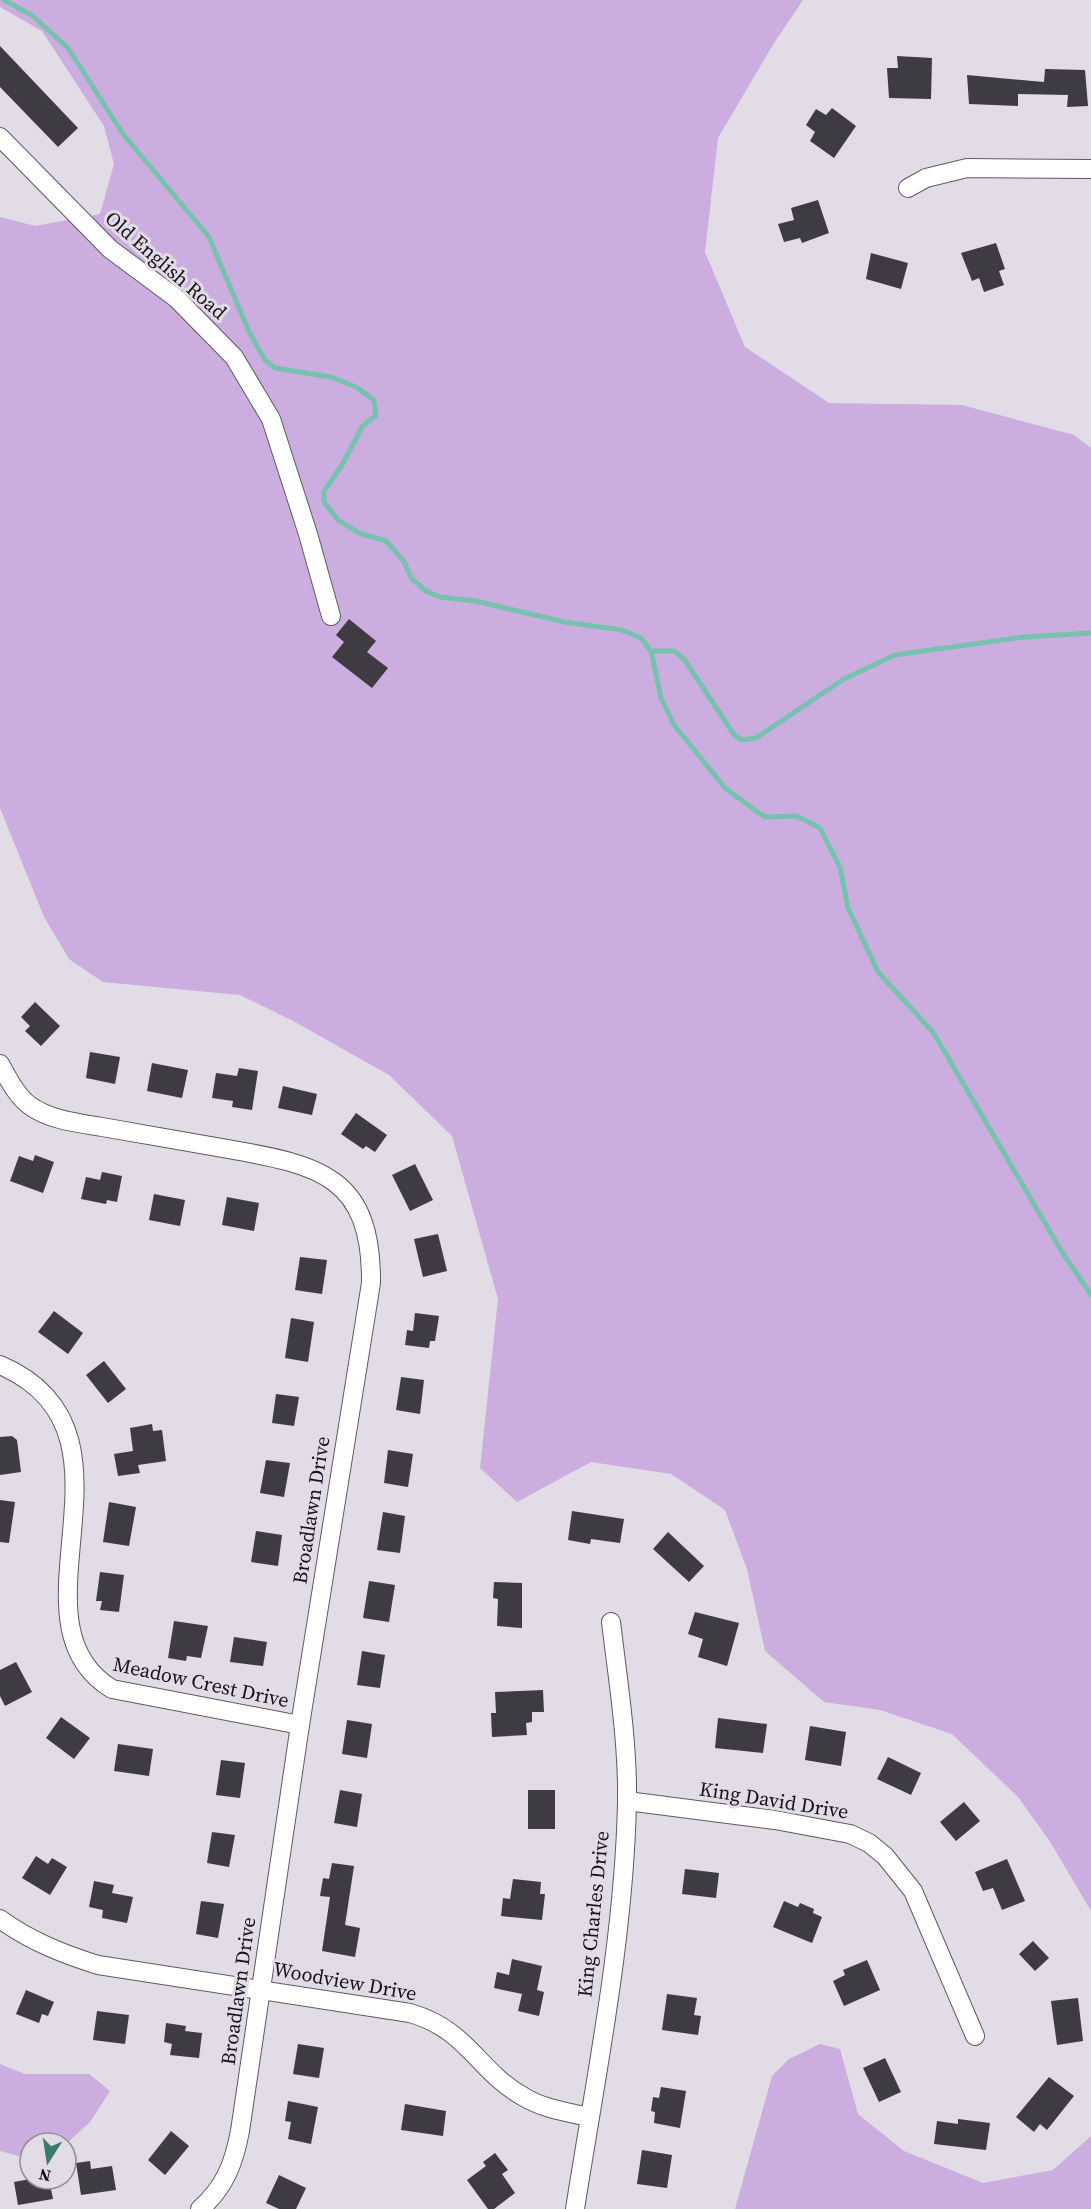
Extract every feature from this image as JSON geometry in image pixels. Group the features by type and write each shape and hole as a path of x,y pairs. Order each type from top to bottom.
{"street":[{"name":"Old English Road","path":"0,136 110,249 176,298 234,357 271,419 308,534 331,616"},
{"path":"908,188 936,174 967,168 1091,169"},
{"name":"Broadlawn Drive","path":"0,1064 27,1104 42,1113 76,1122 265,1155 314,1168 347,1194 364,1225 371,1252 371,1283 300,1725 235,2155 220,2187 200,2209"},
{"path":"0,1365 26,1379 45,1395 58,1415 66,1468 50,1583"},
{"name":"Meadow Crest Drive","path":"50,1604 53,1622 67,1655 94,1681 132,1694 300,1725"},
{"name":"King Charles Drive","path":"575,2209 616,1941 627,1801 620,1697 610,1622"},
{"name":"King David Drive","path":"627,1801 832,1830 869,1843 900,1873 913,1891 975,2036"},
{"name":"Woodview Drive","path":"0,1919 19,1933 62,1953 98,1965 411,2013 430,2019 454,2033 496,2076 523,2097 549,2108 590,2117"}],"shaded area":[{"path":"0,0 803,0 774,43 718,138 705,252 745,347 829,403 962,405 1074,435 1091,448 1091,1911 1049,1840 1018,1797 952,1734 880,1710 824,1702 765,1651 747,1569 725,1510 671,1474 591,1462 517,1502 480,1468 498,1299 452,1136 389,1075 295,1022 240,995 103,982 69,959 44,917 0,808 0,217 35,226 100,214 114,164 104,126 42,31 0,7"},
{"path":"820,2044 840,2049 858,2114 904,2151 983,2183 1053,2170 1091,2136 1091,2209 735,2209 772,2076 789,2059"},
{"path":"0,2064 25,2074 89,2074 110,2091 90,2122 78,2133 78,2131 18,2131 18,2156 0,2151"}],"building":[{"path":"0,46 78,128 58,147 0,87"},
{"path":"897,56 932,58 931,99 889,98 887,68 898,68"},
{"path":"1045,69 1085,70 1088,106 1067,107 1068,95 1018,94 1018,106 969,104 967,75 1044,82"},
{"path":"832,108 856,126 834,158 810,141 815,132 806,125 816,109 826,115"},
{"path":"818,200 829,233 802,243 800,238 784,242 778,224 794,220 791,208"},
{"path":"996,243 1005,269 999,271 1004,285 984,292 979,278 972,281 961,253"},
{"path":"871,253 908,263 901,289 866,279"},
{"path":"349,619 376,641 367,652 388,668 372,688 332,657 344,642 336,635"},
{"path":"35,1002 60,1026 41,1046 25,1031 30,1026 21,1017"},
{"path":"90,1052 120,1057 115,1084 86,1078"},
{"path":"152,1063 188,1070 182,1098 147,1091"},
{"path":"239,1068 258,1071 252,1110 232,1107 233,1101 212,1098 216,1073 237,1076"},
{"path":"283,1086 317,1094 312,1115 278,1108"},
{"path":"356,1113 387,1135 375,1152 366,1146 363,1149 341,1134"},
{"path":"35,1155 54,1162 43,1193 10,1181 19,1156 33,1161"},
{"path":"415,1164 433,1200 410,1211 392,1175"},
{"path":"102,1172 122,1176 117,1202 107,1200 106,1204 81,1199 86,1177 100,1180"},
{"path":"154,1194 185,1200 180,1226 149,1220"},
{"path":"227,1197 259,1203 254,1231 222,1225"},
{"path":"438,1234 447,1271 423,1277 414,1239"},
{"path":"300,1257 327,1260 322,1294 295,1290"},
{"path":"54,1311 83,1333 68,1354 38,1332"},
{"path":"415,1313 439,1316 435,1341 430,1341 429,1348 405,1345 407,1330 413,1331"},
{"path":"291,1318 314,1322 308,1362 285,1358"},
{"path":"104,1361 126,1389 108,1403 86,1375"},
{"path":"401,1377 424,1380 420,1414 396,1410"},
{"path":"276,1394 299,1397 294,1426 272,1423"},
{"path":"152,1424 153,1431 162,1430 166,1461 138,1465 140,1473 118,1476 114,1454 133,1451 130,1428"},
{"path":"12,1436 17,1440 21,1472 0,1475 0,1437"},
{"path":"388,1450 413,1454 408,1487 384,1483"},
{"path":"266,1460 290,1463 284,1497 260,1493"},
{"path":"0,1500 15,1502 9,1543 0,1542"},
{"path":"109,1502 136,1507 129,1546 103,1542"},
{"path":"572,1511 624,1519 620,1543 591,1539 590,1544 568,1540"},
{"path":"383,1512 405,1516 400,1553 377,1550"},
{"path":"256,1531 282,1535 278,1566 251,1562"},
{"path":"668,1532 704,1566 689,1582 653,1549"},
{"path":"100,1572 124,1575 119,1612 100,1610 102,1601 96,1601"},
{"path":"369,1581 395,1585 389,1622 363,1618"},
{"path":"494,1582 522,1583 522,1628 497,1626 498,1599 493,1598"},
{"path":"695,1612 739,1623 727,1666 698,1657 703,1639 688,1634"},
{"path":"174,1621 208,1626 201,1658 187,1656 186,1661 168,1658"},
{"path":"234,1637 267,1642 263,1666 230,1662"},
{"path":"362,1651 385,1655 380,1688 357,1685"},
{"path":"16,1662 32,1692 5,1706 0,1696 0,1670"},
{"path":"543,1690 544,1712 532,1712 532,1722 526,1723 527,1735 492,1737 491,1713 496,1713 495,1692"},
{"path":"61,1717 90,1738 74,1759 46,1738"},
{"path":"718,1718 767,1724 763,1753 715,1748"},
{"path":"347,1720 372,1724 367,1758 342,1754"},
{"path":"810,1726 846,1732 841,1766 805,1760"},
{"path":"118,1744 153,1749 149,1776 114,1771"},
{"path":"888,1757 921,1773 911,1795 877,1779"},
{"path":"221,1760 245,1763 240,1798 216,1795"},
{"path":"340,1790 362,1794 357,1827 334,1823"},
{"path":"528,1790 555,1790 555,1829 528,1829"},
{"path":"964,1802 980,1821 956,1841 940,1822"},
{"path":"212,1832 235,1835 229,1867 207,1863"},
{"path":"36,1856 48,1864 52,1858 67,1867 50,1895 22,1878"},
{"path":"1007,1859 1025,1901 1002,1910 993,1888 983,1891 975,1872"},
{"path":"332,1863 354,1866 345,1925 360,1928 355,1957 322,1951 330,1897 320,1896 323,1878 329,1879"},
{"path":"685,1869 719,1873 716,1898 682,1894"},
{"path":"513,1879 541,1882 540,1894 545,1894 542,1920 501,1916 503,1898 510,1899"},
{"path":"94,1881 114,1885 112,1893 133,1897 127,1923 102,1918 103,1910 89,1907"},
{"path":"201,1901 224,1904 218,1938 196,1934"},
{"path":"784,1901 798,1907 800,1903 814,1909 813,1913 822,1917 812,1943 773,1927"},
{"path":"1033,1941 1049,1958 1035,1971 1019,1954"},
{"path":"512,1959 542,1966 537,1990 544,1992 539,2016 518,2011 522,1994 494,1988 497,1972 509,1975"},
{"path":"867,1960 880,1990 844,2006 833,1981 845,1975 843,1970"},
{"path":"26,1990 54,2002 48,2016 42,2014 39,2023 16,2014"},
{"path":"667,1994 697,1998 694,2015 701,2016 698,2035 662,2030"},
{"path":"1078,1998 1083,2041 1057,2045 1051,2001"},
{"path":"97,2011 129,2015 125,2044 93,2040"},
{"path":"166,2023 186,2026 185,2031 202,2033 199,2058 170,2055 172,2044 164,2042"},
{"path":"298,2044 324,2048 319,2078 293,2074"},
{"path":"885,2058 901,2092 879,2102 863,2068"},
{"path":"1049,2077 1074,2096 1047,2130 1040,2124 1034,2132 1016,2117"},
{"path":"661,2087 686,2091 680,2128 654,2123 655,2112 651,2111 653,2097 659,2098"},
{"path":"288,2101 318,2107 311,2144 288,2139 291,2122 285,2121"},
{"path":"405,2104 446,2111 443,2136 401,2130"},
{"path":"958,2119 990,2123 986,2150 934,2144 937,2121 958,2124"},
{"path":"171,2131 189,2146 165,2175 148,2160"},
{"path":"642,2150 672,2155 667,2188 637,2184"},
{"path":"495,2153 508,2170 502,2174 515,2193 494,2209 488,2209 467,2180 486,2166 483,2162"},
{"path":"90,2161 91,2169 112,2166 116,2190 81,2195 78,2163"},
{"path":"279,2175 306,2188 296,2209 279,2209 266,2203"},
{"path":"18,2181 18,2191 51,2191 53,2199 18,2205 14,2182"}],"waterway":[{"path":"4,0 33,16 68,48 123,134 209,237 250,334 265,360 275,368 331,377 356,387 374,400 376,415 362,427 342,465 324,491 324,502 338,520 359,533 386,541 403,560 412,579 426,591 440,597 476,601 564,622 622,630 641,638 651,651 661,698 674,725 726,789 765,817 797,816 820,828 840,867 848,908 878,972 933,1032 1062,1252 1091,1295"},
{"path":"651,651 674,651 684,659 735,736 743,740 756,738 844,679 895,655 1024,637 1091,633"}]}
